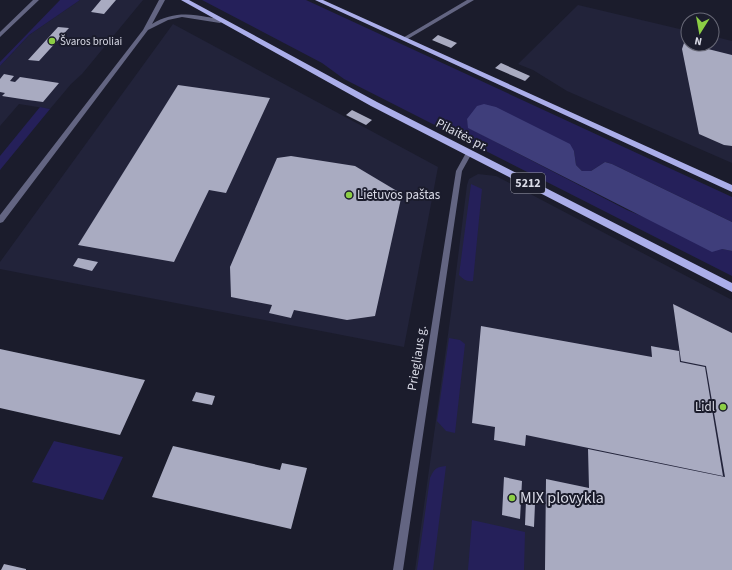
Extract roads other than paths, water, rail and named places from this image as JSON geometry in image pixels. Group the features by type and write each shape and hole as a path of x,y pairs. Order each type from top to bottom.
{"main road":[{"name":"Pilaitės pr.","path":"184,0 367,100 732,288"},
{"path":"318,0 732,189"}],"street":[{"path":"0,35 36,0"},
{"path":"0,220 145,31 162,0"},
{"path":"404,39 471,0"},
{"path":"145,31 165,18 179,15 188,15 220,21"},
{"name":"Priegliaus g.","path":"398,570 459,171 469,153"}],"place":[{"name":"Švaros broliai","path":"52,41"},
{"name":"Lietuvos paštas","path":"349,195"},
{"name":"Lidl","path":"723,407"},
{"name":"MIX plovykla","path":"512,498"}]}
